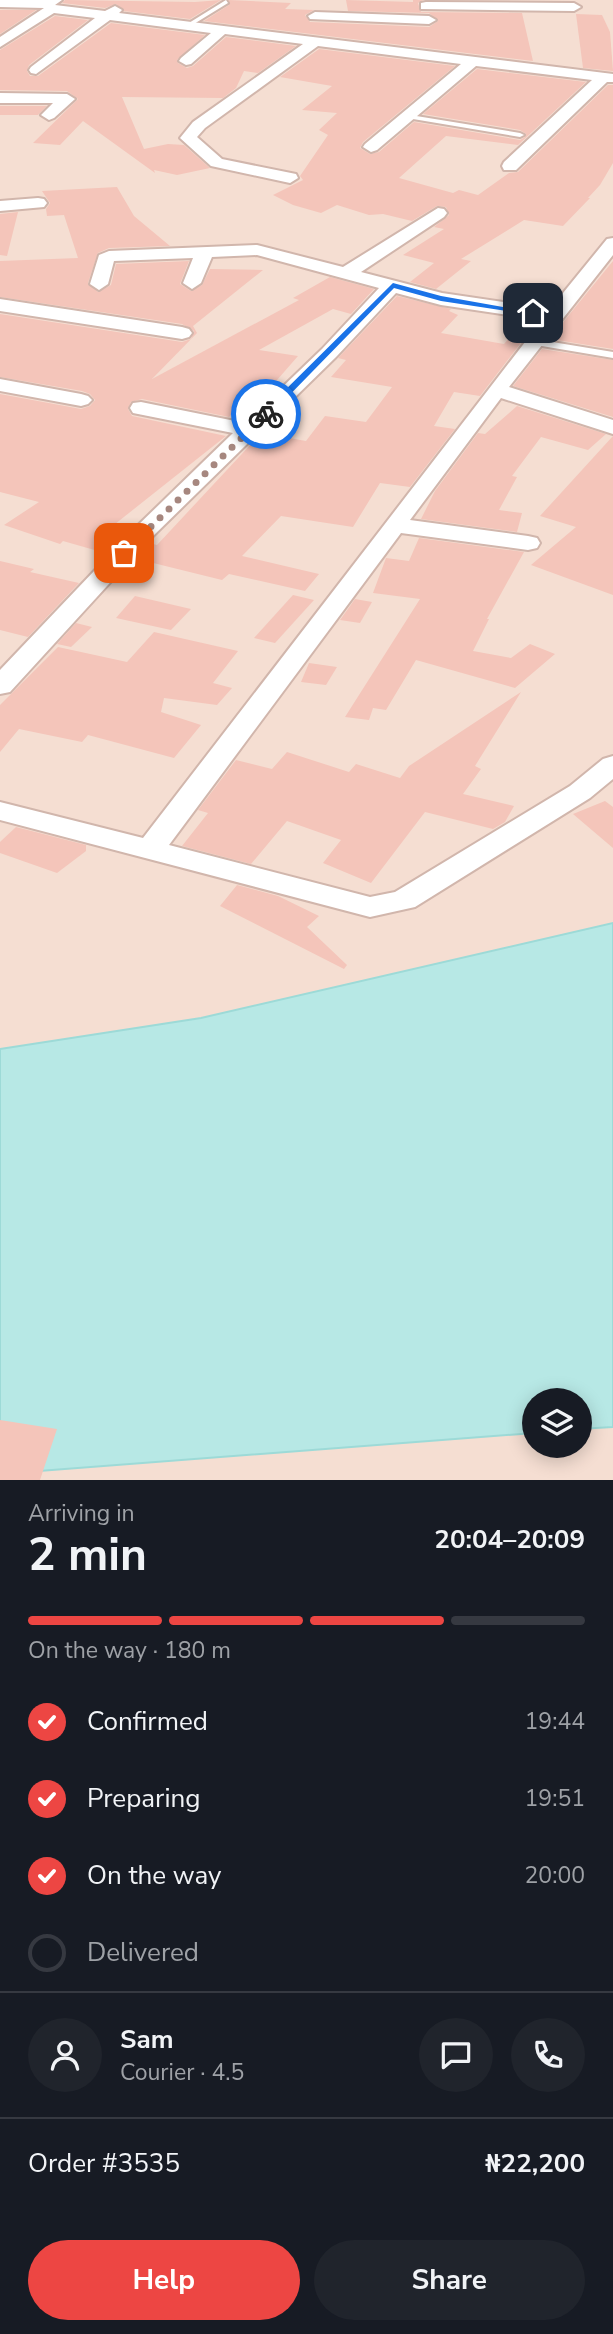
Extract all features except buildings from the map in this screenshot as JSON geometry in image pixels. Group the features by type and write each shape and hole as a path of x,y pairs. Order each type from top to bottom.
{"street":[{"path":"36,70 109,16 125,0"},
{"path":"0,3 52,4 109,16 316,41 574,7"},
{"path":"0,45 52,4"},
{"path":"317,12 429,24 474,60 608,78"},
{"path":"186,61 222,30"},
{"path":"290,178 212,162 188,138 199,125 316,41"},
{"path":"0,45 62,52"},
{"path":"371,147 474,60"},
{"path":"510,166 608,78"},
{"path":"0,98 67,99 50,115"},
{"path":"0,206 38,203"},
{"path":"348,272 438,214"},
{"path":"149,851 496,390 611,249"},
{"path":"99,284 105,259 109,256 257,250 348,272 441,299 555,316"},
{"path":"192,282 205,251"},
{"path":"0,686 142,534 329,353 393,285"},
{"path":"0,305 183,333"},
{"path":"0,385 81,400"},
{"path":"496,390 613,427"},
{"path":"141,408 249,430"},
{"path":"397,525 528,543"},
{"path":"0,811 370,907 387,906 404,900 569,799 613,765"}],"lane":[{"path":"187,26 226,2"},
{"path":"407,116 520,135"},
{"path":"534,342 613,355"}],"shaded area":[{"path":"0,0 613,0 613,923 201,1018 0,1049"},
{"path":"613,1427 613,1480 0,1480 0,1474 522,1434 522,1458 592,1458 592,1428"}],"water":[{"path":"613,923 613,1427 592,1428 592,1388 522,1388 522,1434 0,1474 0,1049 201,1018"}],"way so far":[{"path":"124,553 266,414"}],"route":[{"path":"266,414 393,285 441,299 533,313"}]}
